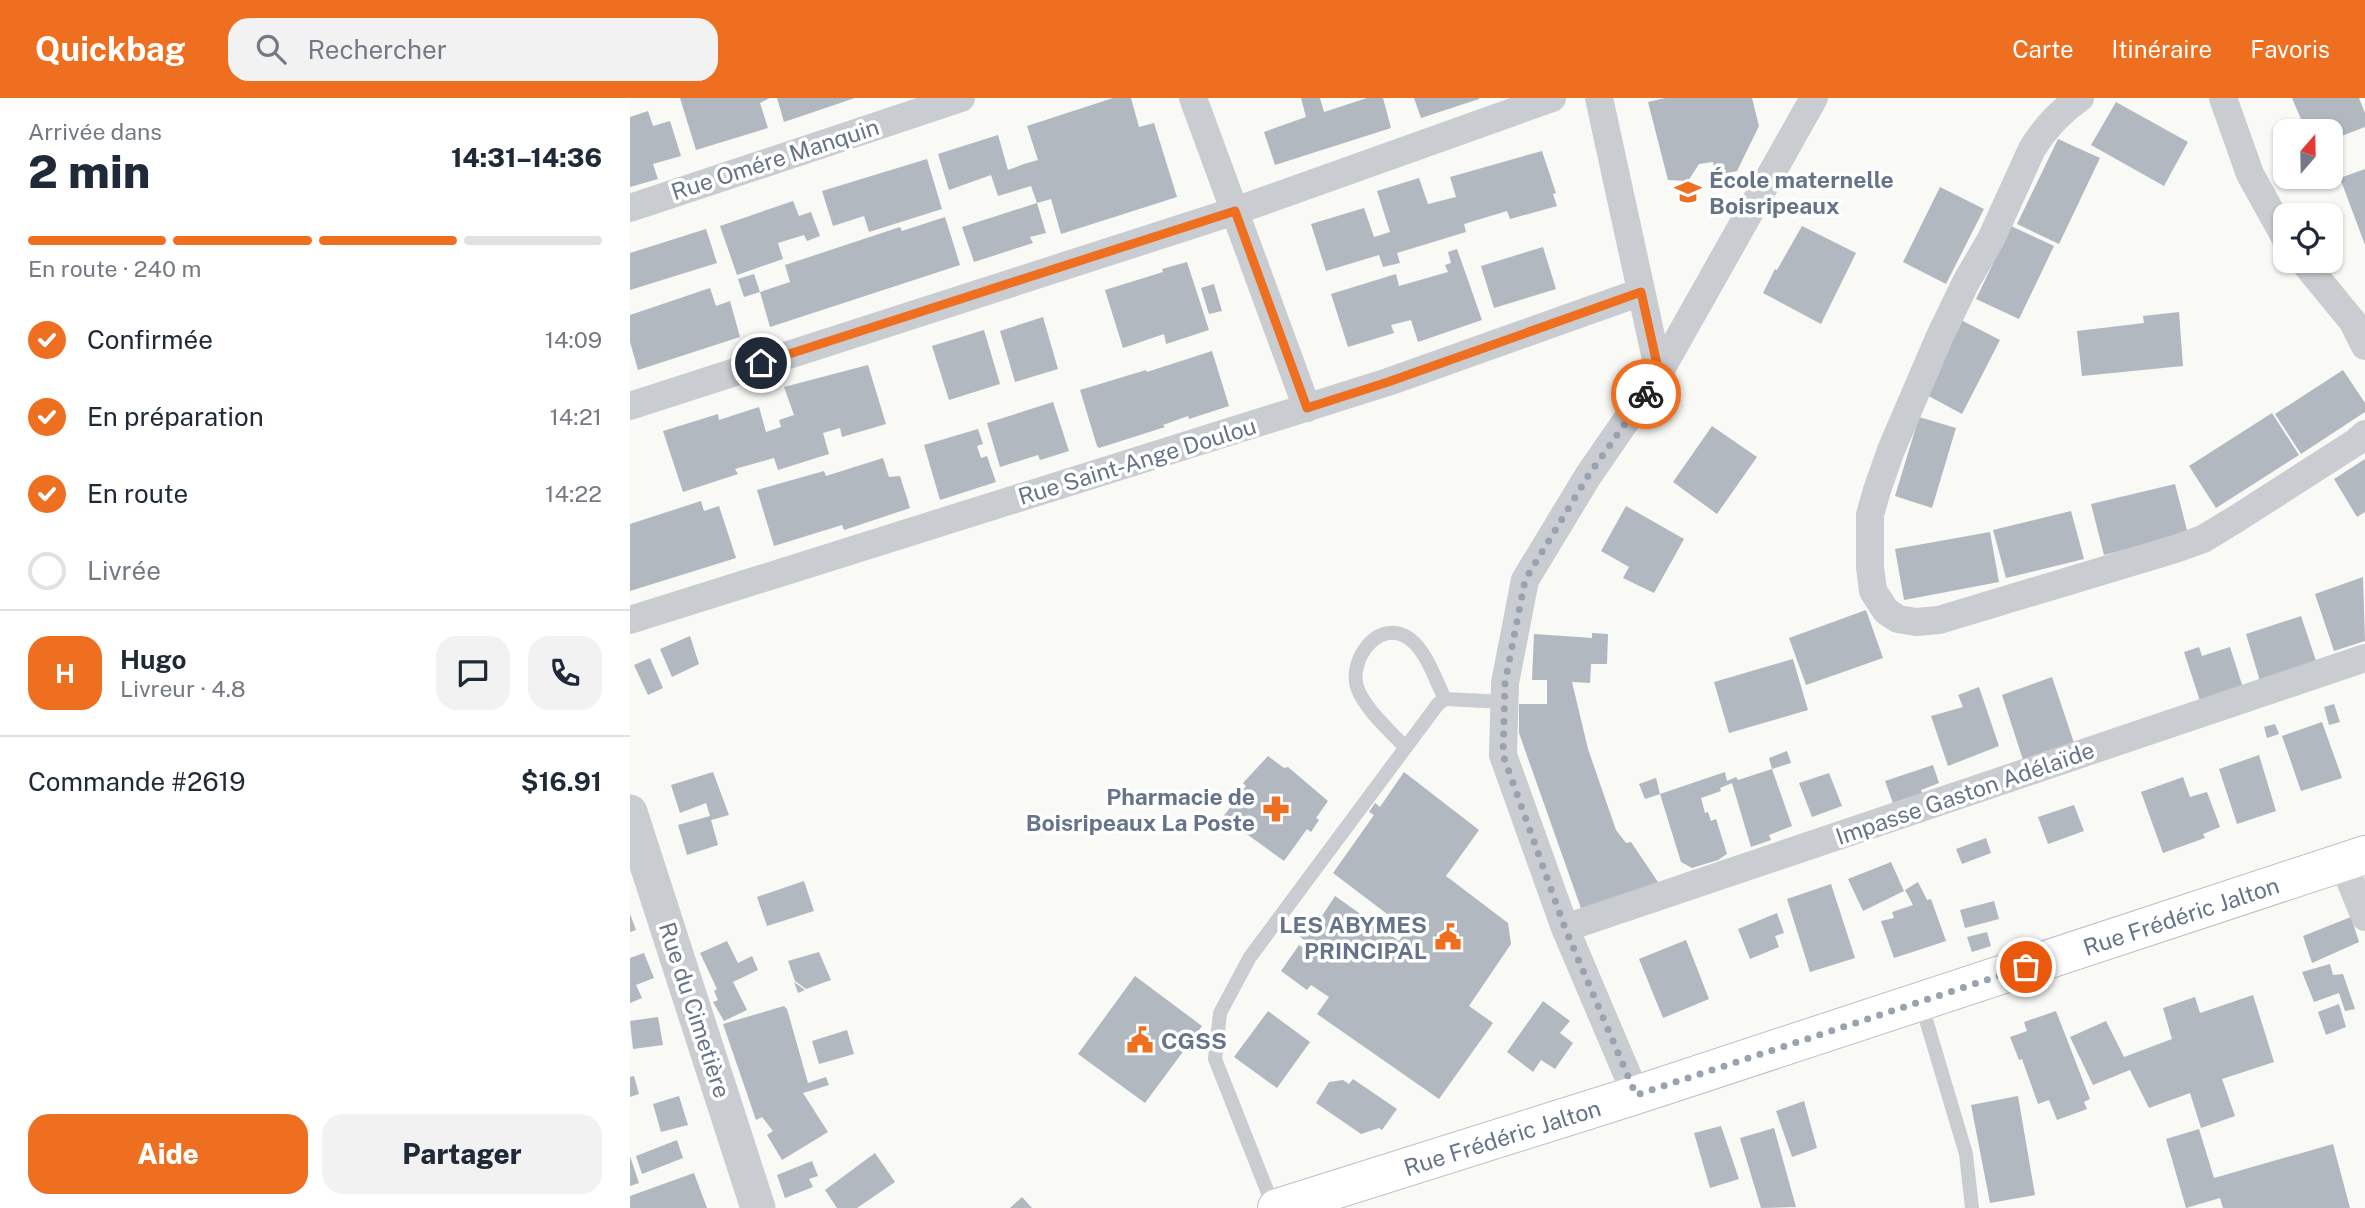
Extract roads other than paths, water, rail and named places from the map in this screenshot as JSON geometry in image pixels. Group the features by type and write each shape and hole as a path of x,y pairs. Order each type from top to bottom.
{"main road":[{"name":"Rue Frédéric Jalton","path":"1276,1208 1636,1095 2354,859"}],"street":[{"name":"Rue Omére Manquin","path":"630,208 961,98"},
{"path":"1193,98 1307,408"},
{"path":"630,406 1235,211 1552,98"},
{"path":"1599,98 1659,373"},
{"path":"1636,1095 1565,928 1503,755 1505,683 1525,580 1588,476 1659,373 1814,98"},
{"path":"2080,98 2040,135 2032,149 1991,239 1966,282 1891,450 1870,515 1873,591 1886,611 1898,619 1916,622 1939,620 2203,539 2365,434"},
{"path":"2223,98 2250,174 2273,216"},
{"path":"2313,273 2353,322 2365,346"},
{"name":"Rue Saint-Ange Doulou","path":"630,620 1388,382 1641,292"},
{"name":"Impasse Gaston Adélaïde","path":"1565,928 2365,658"},
{"name":"Rue du Cimetière","path":"630,812 638,858 758,1208"},
{"path":"2354,859 2365,917"}],"lane":[{"path":"1404,747 1374,715 1357,687 1358,663 1365,648 1377,637 1391,633 1405,636 1420,649 1445,699"},
{"path":"1276,1208 1215,1059 1220,1013 1250,957 1438,704 1445,699 1505,702"},
{"path":"1921,1002 1966,1154 1972,1208"}],"place":[{"name":"École maternelle Boisripeaux","path":"1688,192"},
{"name":"Pharmacie de Boisripeaux La Poste","path":"1276,809"},
{"name":"LES ABYMES PRINCIPAL","path":"1448,937"},
{"name":"CGSS","path":"1140,1040"}]}
